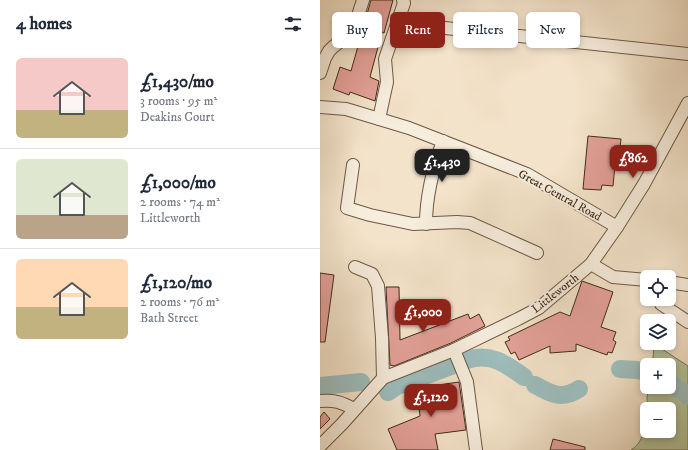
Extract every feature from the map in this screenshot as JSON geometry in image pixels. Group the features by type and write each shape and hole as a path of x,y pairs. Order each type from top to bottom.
{"street":[{"path":"320,73 325,58 332,47 353,31 363,0"},
{"path":"379,119 388,82 385,59 404,3 403,0"},
{"path":"445,28 688,54"},
{"name":"Littleworth","path":"320,446 383,378 454,350 538,308 591,264 617,227 644,184 688,102"},
{"name":"Great Central Road","path":"320,106 346,109 409,128 527,174 617,227"},
{"path":"426,224 429,189 434,167 443,141"},
{"path":"353,164 347,208 390,220 412,224 457,222 470,223 537,253"},
{"path":"591,264 613,277 640,279"},
{"path":"355,267 372,274 378,286 383,378"},
{"path":"676,283 688,284"},
{"path":"664,306 688,322"},
{"path":"454,350 467,382 476,450"},
{"path":"320,401 330,400 341,402 354,409"}],"green space":[{"path":"654,350 664,350 676,358 653,358"},
{"path":"676,358 688,366 688,450 631,450 641,438 676,438 676,402 647,402 648,394 676,394"}],"building":[{"path":"371,0 393,0 384,33 382,32 382,12 368,12"},
{"path":"357,48 378,48 370,77 379,81 375,101 350,92 349,95 333,89 340,67 351,71"},
{"path":"588,136 621,139 618,165 615,165 613,186 602,185 601,190 583,189"},
{"path":"320,273 334,275 325,342 320,342"},
{"path":"582,281 613,292 601,327 616,332 613,340 616,342 612,353 608,352 607,355 576,344 576,351 550,353 550,346 519,360 515,352 511,354 505,342 510,340 508,337 560,312 570,316"},
{"path":"386,287 399,287 400,340 468,314 470,319 479,314 485,326 451,343 394,366 390,365"},
{"path":"459,382 466,430 435,434 438,450 397,450 388,429 420,416 417,388"},
{"path":"324,412 330,419 320,429 320,417"},
{"path":"553,439 585,447 585,450 550,450"}],"waterway":[{"path":"467,360 483,357 490,358 504,364 524,377"},
{"path":"388,392 397,386 451,366"},
{"path":"620,369 640,371"},
{"path":"320,386 361,382"},
{"path":"535,385 551,393 562,395 579,389"},
{"path":"676,387 688,396"}]}
